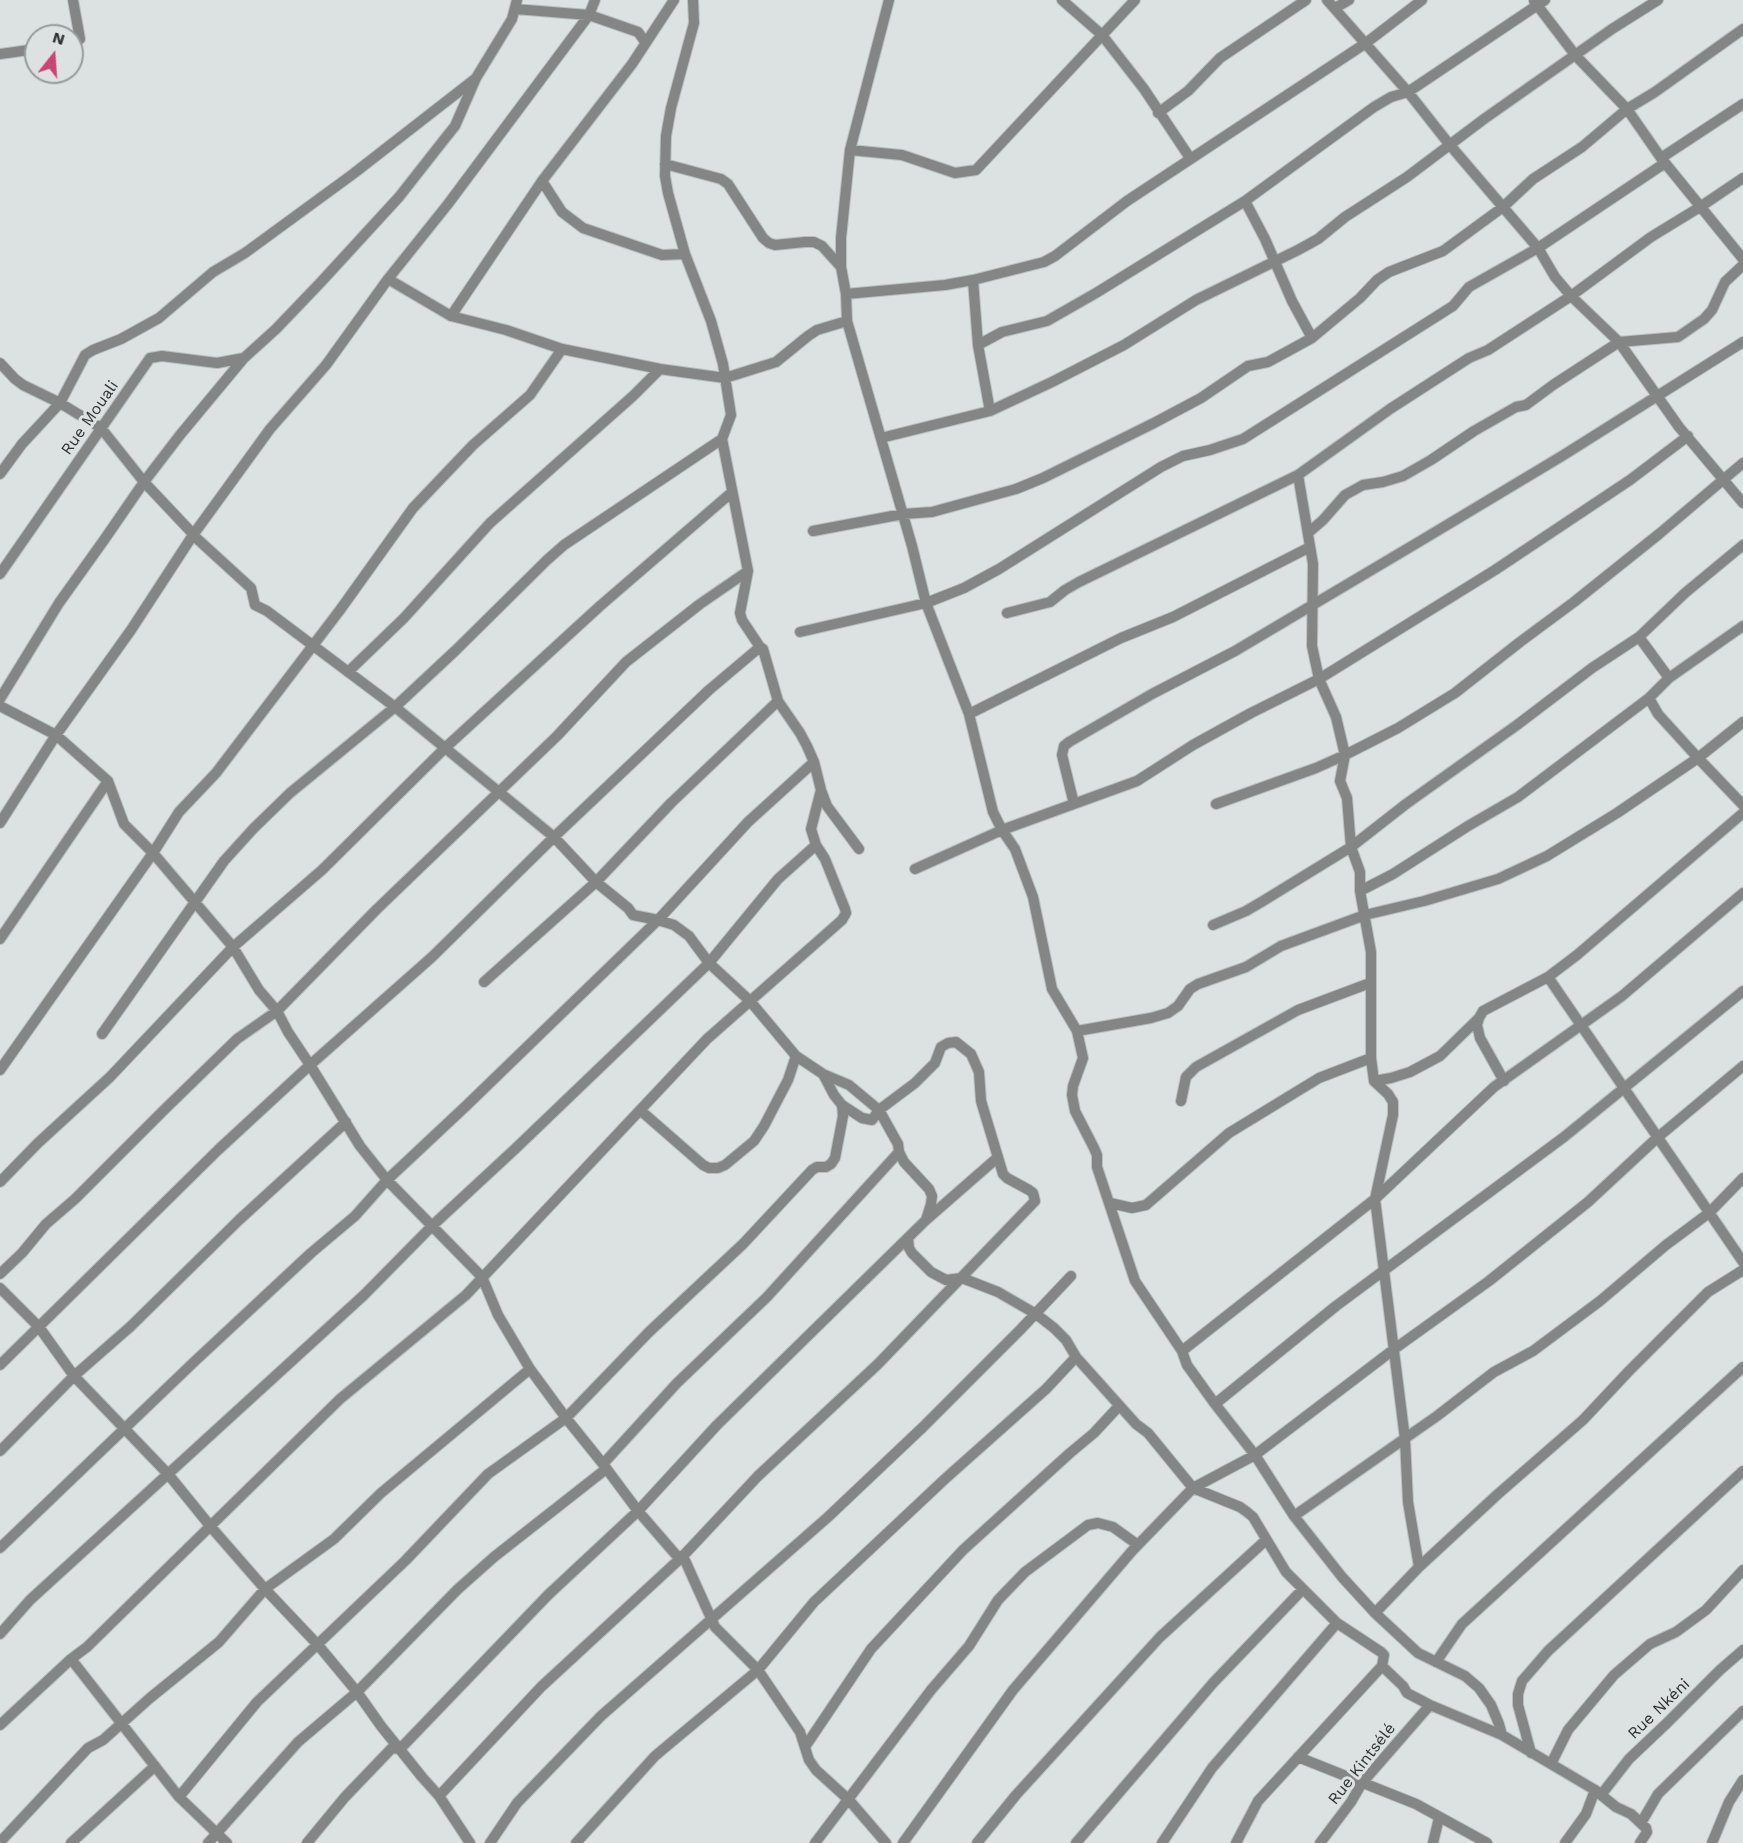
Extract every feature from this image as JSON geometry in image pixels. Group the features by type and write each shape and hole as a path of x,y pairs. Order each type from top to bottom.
{"street":[{"path":"73,0 77,24"},
{"path":"0,823 56,735 270,429 326,365 388,279 448,204 589,15 595,0"},
{"path":"451,316 542,181 632,64 674,0"},
{"path":"693,0 694,24 670,115 666,136 665,164 668,193 685,254 713,326 731,415 722,439 748,571 740,613 759,647 764,649 778,701 800,733 814,762 827,806 859,849"},
{"path":"889,0 850,150 843,206 841,267 846,294 846,321 903,514 926,603 969,714 993,812 1015,849 1033,897 1052,989 1077,1031 1083,1058 1073,1086 1075,1111 1097,1155 1097,1167 1135,1281 1182,1351 1187,1365 1255,1455 1294,1516 1342,1577 1375,1613 1418,1653 1465,1676 1479,1688 1491,1705 1502,1735"},
{"path":"1062,0 1102,35 1144,89 1158,113 1191,158"},
{"path":"850,150 902,155 955,173 976,170 1135,0"},
{"path":"1158,113 1188,91 1220,58 1306,0"},
{"path":"1327,0 1408,92 1538,248 1555,277 1571,296 1619,342 1656,396 1743,503"},
{"path":"1335,8 1349,0"},
{"path":"846,294 945,285 1044,262 1127,201 1366,43 1422,0"},
{"path":"881,438 990,411 1124,345 1196,300 1298,250 1407,177 1449,144 1612,29 1658,0"},
{"path":"978,345 1002,332 1047,321 1065,312 1245,201 1374,107 1391,97 1408,92 1538,2 1576,56 1627,109 1663,161 1743,259"},
{"path":"0,699 59,603 144,482 244,358 314,290 399,197 455,126 476,78 512,19 516,5 589,15 638,32 646,44"},
{"path":"813,531 903,514 932,512 1016,489 1043,478 1201,398 1248,366 1268,362 1312,338 1389,272 1443,251 1503,207 1533,179 1582,147 1627,109 1655,92 1743,29"},
{"path":"0,54 24,51"},
{"path":"0,474 22,444 60,403 85,355 159,318 213,273 245,253 343,181 476,78"},
{"path":"800,632 926,603 964,588 1161,467 1183,456 1243,439 1453,306 1469,287 1538,248 1743,104"},
{"path":"665,164 721,179 728,184 763,238 769,243 775,245 814,242 822,246 841,267"},
{"path":"1007,613 1050,603 1079,582 1298,475 1390,409 1469,358 1488,350 1571,296 1651,237 1743,178"},
{"path":"542,181 562,212 582,228 662,255 685,254"},
{"path":"1245,201 1265,239 1292,302 1312,338"},
{"path":"1308,533 1345,495 1363,485 1404,476 1474,431 1516,407 1526,405 1619,342 1678,337 1704,319 1712,310 1725,282 1743,265"},
{"path":"388,279 451,316 506,330 562,349 660,369 724,378 776,362 818,330 846,321"},
{"path":"973,280 978,345 990,411"},
{"path":"1074,804 1062,755 1064,746 1152,694 1235,651 1314,604 1552,462 1743,342"},
{"path":"0,1070 153,853 179,812 216,773 313,646 413,508 472,445 530,395 562,349"},
{"name":"Rue Mouali","path":"0,574 150,358 162,356 217,363 244,358"},
{"path":"0,363 23,385 60,403 101,428 144,482 194,535 251,588 255,605 267,611 395,707 498,791 554,837 596,882 628,908 633,915 674,925 689,936 708,963 750,1000 796,1056 823,1074 849,1085 879,1110 909,1169 929,1189 932,1196 926,1220"},
{"path":"348,672 404,618 490,523 633,396 660,369"},
{"path":"915,869 1002,830 1137,780 1193,745 1319,679 1495,570 1630,480 1688,436"},
{"path":"102,1034 224,861 290,793 395,707 564,545 722,439"},
{"path":"1216,804 1316,768 1345,755 1398,728 1455,693 1574,602 1743,463"},
{"path":"1298,475 1310,547 1314,604 1312,646 1319,679 1336,717 1345,755 1340,781 1347,798 1351,847 1360,873 1360,891 1371,952 1371,1058 1374,1081 1393,1102 1393,1114 1375,1199 1405,1439 1408,1502 1419,1567"},
{"path":"0,1182 38,1143 110,1077 233,947 322,870 445,748 600,606 731,493"},
{"path":"1213,925 1263,901 1351,847 1592,668 1639,637 1685,593 1743,545"},
{"path":"969,714 1121,638 1173,617 1310,547"},
{"path":"0,1274 22,1253 46,1224 75,1199 237,1039 277,1011 377,909 557,736 626,662 700,604 748,571"},
{"path":"1360,891 1393,874 1518,797 1649,698 1670,678 1743,626"},
{"path":"1639,637 1670,678"},
{"path":"0,1365 218,1150 432,957 709,690 759,647"},
{"path":"1649,698 1658,714 1743,804"},
{"path":"484,982 596,882 671,803 778,701"},
{"path":"0,706 56,735 108,781 124,824 153,853 233,947 258,990 277,1011 360,1146 387,1180 482,1277 498,1315 530,1369 638,1511 677,1556 683,1556"},
{"path":"1077,1031 1168,1013 1178,1006 1190,989 1198,984 1246,967 1281,946 1365,915 1424,901 1498,879 1547,856 1617,813 1698,758 1743,722"},
{"path":"0,1548 311,1253 355,1216 387,1180 658,920 748,822 814,762"},
{"path":"0,939 108,781"},
{"path":"0,1725 87,1647 340,1399 466,1295 708,1039 844,917 845,909 811,829 821,790"},
{"path":"1504,1081 1480,1038 1477,1025 1483,1011 1548,977 1577,955 1743,813"},
{"path":"0,1634 30,1600 356,1302 433,1225 708,963 778,879 816,844"},
{"path":"1182,1351 1375,1199 1494,1087 1622,996 1743,893"},
{"path":"1548,977 1743,1262"},
{"path":"1181,1101 1185,1077 1196,1067 1298,1010 1370,983"},
{"path":"1215,1404 1336,1306 1555,1144 1743,991"},
{"path":"1374,1081 1410,1072 1440,1056 1479,1018"},
{"path":"439,1796 541,1688 683,1556 758,1476 878,1364 1035,1201 1033,1193 1003,1174 981,1101 979,1072 972,1054 956,1042 941,1047 935,1063 915,1083 879,1110 872,1120 867,1120 842,1105 823,1074"},
{"path":"639,1110 704,1166 718,1168 754,1141 788,1080 796,1056"},
{"path":"1110,1203 1132,1208 1146,1205 1229,1133 1319,1078 1371,1058"},
{"path":"903,1843 1013,1690 1138,1545 1192,1488 1255,1455 1393,1350 1489,1281 1588,1202 1657,1138 1743,1066"},
{"path":"178,1797 257,1702 405,1561 488,1474 566,1418 650,1332 742,1244 812,1170 831,1164 835,1158 843,1116 842,1105"},
{"path":"0,1451 74,1376 130,1327 239,1220 346,1122"},
{"path":"208,1843 298,1742 357,1692 458,1589 605,1467 677,1383 767,1297 899,1152"},
{"path":"307,1843 345,1797 392,1749 400,1749 548,1595 638,1511 717,1425 926,1220 997,1158"},
{"path":"1294,1516 1405,1439 1494,1372 1533,1351 1600,1301 1666,1245 1709,1213 1743,1178"},
{"path":"908,1238 912,1253 931,1272 946,1280 962,1278 1003,1295 1036,1314 1054,1328 1119,1406 1148,1433 1192,1488 1240,1507 1253,1517 1286,1572 1337,1623 1381,1652 1384,1658 1382,1666 1258,1801 1236,1843"},
{"path":"1375,1613 1419,1567 1583,1420 1708,1292 1743,1270"},
{"path":"490,1843 517,1803 602,1716 828,1517 923,1427 1071,1276"},
{"path":"0,1288 39,1327 74,1376 168,1474 265,1589 318,1645 439,1796 470,1843"},
{"path":"576,1843 655,1756 758,1670 814,1602 946,1478 1046,1389 1076,1357"},
{"path":"1436,1662 1462,1623 1743,1367"},
{"path":"0,1842 88,1748 103,1740 219,1642 265,1589 334,1539 381,1493 530,1369"},
{"path":"805,1747 871,1649 963,1550 1094,1433 1119,1406"},
{"path":"1531,1753 1518,1705 1518,1694 1522,1681 1548,1651 1743,1471"},
{"path":"815,1843 931,1690 969,1646 998,1600 1025,1572 1088,1525 1098,1523 1113,1527 1138,1545"},
{"path":"977,1843 1016,1795 1160,1636 1266,1540"},
{"path":"683,1556 715,1627 758,1670 800,1732 809,1760 816,1770 849,1800 886,1843"},
{"path":"1551,1764 1568,1730 1614,1676 1650,1644 1676,1632 1706,1610 1743,1570"},
{"path":"1076,1843 1213,1683 1303,1589"},
{"path":"1162,1843 1212,1768 1337,1623"},
{"name":"Rue Nkéni","path":"1565,1843 1586,1814 1598,1792 1629,1759 1743,1650"},
{"path":"71,1659 178,1797 227,1843"},
{"path":"1382,1666 1407,1692 1430,1705 1502,1735 1598,1792 1644,1825 1647,1832 1640,1843"},
{"name":"Rue Kintsélé","path":"1320,1843 1351,1802 1362,1783 1430,1705"},
{"path":"1644,1825 1658,1794 1743,1711"},
{"path":"1298,1757 1416,1804 1487,1843"},
{"path":"71,1843 155,1766"},
{"path":"1712,1843 1729,1802 1743,1780"},
{"path":"1434,1843 1439,1818"}]}
